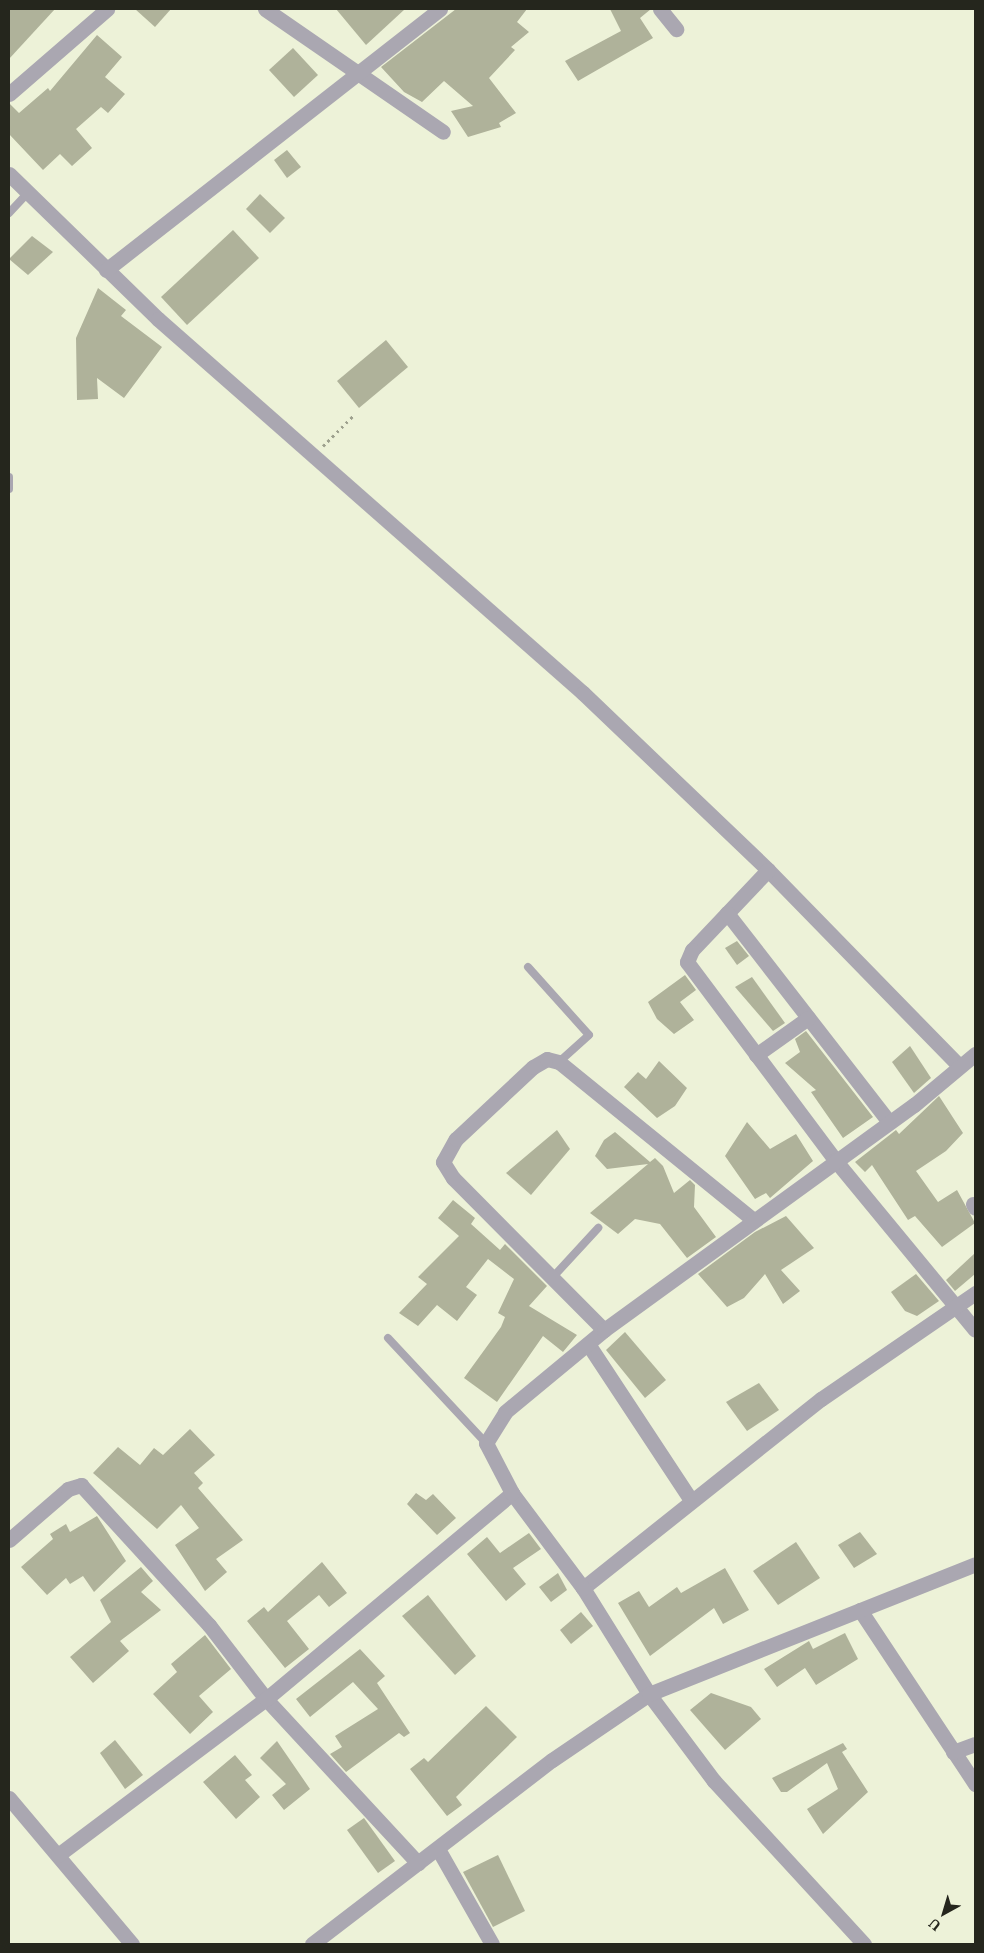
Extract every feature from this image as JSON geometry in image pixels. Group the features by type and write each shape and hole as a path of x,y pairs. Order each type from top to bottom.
{"street":[{"path":"9,94 107,9"},
{"path":"265,9 443,132"},
{"path":"106,270 356,72 440,9"},
{"path":"660,9 676,29"},
{"path":"9,174 27,194 106,270 312,457 583,693 768,870 959,1066"},
{"path":"768,870 689,953 687,962 835,1160 975,1330"},
{"path":"727,913 889,1122"},
{"path":"756,1054 808,1018"},
{"path":"864,1944 714,1781 649,1694 583,1588 512,1493 486,1443 504,1412 604,1330 752,1219 889,1122 959,1066 974,1057"},
{"path":"604,1330 554,1277 453,1178 443,1162 456,1139 522,1076 547,1059 559,1062 752,1219"},
{"path":"583,1588 691,1500 821,1399 955,1304 975,1293"},
{"path":"588,1344 691,1500"},
{"path":"9,1540 68,1489 81,1485 209,1626 266,1699 418,1863"},
{"path":"58,1855 266,1699 512,1493"},
{"path":"312,1944 567,1748 649,1694 975,1564"},
{"path":"860,1610 975,1784"},
{"path":"953,1752 975,1744"},
{"path":"9,1798 132,1944"},
{"path":"438,1849 492,1944"}],"lane":[{"path":"9,214 27,194"},
{"path":"9,477 9,489"},
{"path":"528,967 589,1035 559,1062"},
{"path":"554,1277 598,1228"},
{"path":"388,1338 486,1443"}],"path":[{"path":"312,457 353,416"}],"building":[{"path":"9,9 55,9 9,59"},
{"path":"135,9 171,9 155,27"},
{"path":"336,9 405,9 366,45"},
{"path":"456,9 527,9 517,22 529,32 511,47 515,50 489,78 516,113 499,123 501,127 468,137 451,111 473,106 444,81 422,102 404,92 381,67"},
{"path":"610,9 651,9 640,18 653,38 578,81 565,61 621,31"},
{"path":"97,35 122,57 105,77 125,94 108,113 101,107 76,129 92,148 72,166 60,154 43,170 9,134 9,103 19,113 48,88 50,91"},
{"path":"293,48 318,75 294,97 269,70"},
{"path":"287,150 301,167 287,178 274,160"},
{"path":"260,194 285,218 270,233 246,209"},
{"path":"233,230 259,258 187,325 161,297"},
{"path":"32,236 53,252 28,275 9,259"},
{"path":"98,288 126,310 121,316 162,347 124,398 97,378 98,399 77,400 76,338"},
{"path":"386,340 408,367 359,408 337,381"},
{"path":"737,941 749,956 737,965 725,948"},
{"path":"685,975 696,990 680,1002 694,1020 674,1034 657,1019 648,1002"},
{"path":"752,977 785,1023 773,1031 735,987"},
{"path":"806,1031 873,1117 843,1138 811,1092 816,1090 785,1063 800,1052 795,1039"},
{"path":"910,1046 931,1078 914,1093 892,1062"},
{"path":"659,1061 687,1088 675,1106 657,1118 624,1087 638,1072 646,1079"},
{"path":"939,1096 963,1133 946,1151 916,1171 938,1202 957,1190 975,1223 942,1247 915,1216 908,1220 872,1165 865,1172 855,1162 896,1130 899,1134"},
{"path":"747,1122 770,1149 796,1134 813,1161 770,1198 766,1193 755,1199 725,1156"},
{"path":"557,1130 570,1149 531,1195 506,1173"},
{"path":"615,1132 650,1162 655,1158 663,1166 674,1193 690,1180 695,1185 694,1207 716,1237 687,1258 660,1224 635,1219 618,1234 590,1213 648,1164 607,1169 595,1156 604,1140"},
{"path":"453,1200 475,1218 471,1224 500,1250 505,1244 547,1286 529,1306 577,1335 563,1352 543,1336 497,1402 464,1378 501,1327 505,1317 498,1313 514,1279 488,1259 466,1287 477,1295 457,1321 437,1305 418,1326 399,1313 427,1284 418,1277 459,1236 438,1218"},
{"path":"786,1216 814,1248 781,1270 800,1291 783,1304 765,1274 744,1298 727,1307 698,1274 755,1232"},
{"path":"975,1253 975,1274 955,1291 946,1280"},
{"path":"916,1274 939,1301 917,1316 905,1311 891,1292"},
{"path":"625,1332 666,1380 645,1398 606,1350"},
{"path":"759,1383 779,1410 747,1431 726,1402"},
{"path":"190,1429 215,1455 194,1473 203,1483 198,1488 243,1540 216,1559 227,1572 205,1591 175,1545 199,1528 181,1505 157,1529 93,1473 118,1447 140,1465 154,1448 163,1455"},
{"path":"416,1493 426,1500 433,1494 456,1518 437,1535 407,1504"},
{"path":"97,1516 126,1561 94,1592 83,1576 70,1584 66,1578 47,1595 21,1567 53,1539 50,1534 66,1524 70,1532"},
{"path":"860,1532 877,1554 854,1568 838,1545"},
{"path":"529,1533 541,1549 513,1568 526,1584 506,1601 467,1554 487,1537 500,1553"},
{"path":"796,1542 820,1578 778,1605 753,1571"},
{"path":"322,1562 347,1593 329,1607 319,1595 287,1621 309,1649 285,1668 247,1621 264,1607 268,1612"},
{"path":"141,1567 153,1581 141,1592 161,1610 120,1641 129,1651 93,1683 70,1657 111,1622 100,1600"},
{"path":"725,1568 749,1610 723,1624 714,1608 650,1656 618,1603 639,1591 649,1607 677,1587 681,1593"},
{"path":"558,1573 567,1590 551,1602 539,1587"},
{"path":"428,1595 476,1656 455,1675 402,1616"},
{"path":"581,1612 593,1626 571,1644 560,1630"},
{"path":"845,1633 858,1659 816,1685 805,1668 777,1687 764,1669 809,1641 813,1649"},
{"path":"205,1635 231,1669 199,1696 213,1712 190,1734 153,1694 177,1672 171,1664"},
{"path":"360,1649 385,1676 377,1683 410,1733 404,1737 399,1733 346,1772 330,1754 342,1747 335,1736 378,1709 353,1682 310,1717 296,1699"},
{"path":"711,1693 751,1707 761,1719 725,1750 690,1710"},
{"path":"486,1706 517,1737 456,1797 462,1805 447,1816 410,1769 424,1758 428,1762"},
{"path":"115,1740 143,1775 125,1789 100,1753"},
{"path":"277,1741 310,1789 284,1810 272,1795 286,1784 260,1758"},
{"path":"843,1743 847,1749 842,1752 868,1792 823,1834 807,1809 838,1789 827,1763 787,1792 781,1792 772,1778"},
{"path":"235,1755 252,1775 245,1780 260,1797 236,1819 203,1782"},
{"path":"364,1818 395,1861 378,1873 347,1830"},
{"path":"498,1855 525,1911 493,1927 463,1872"}]}
